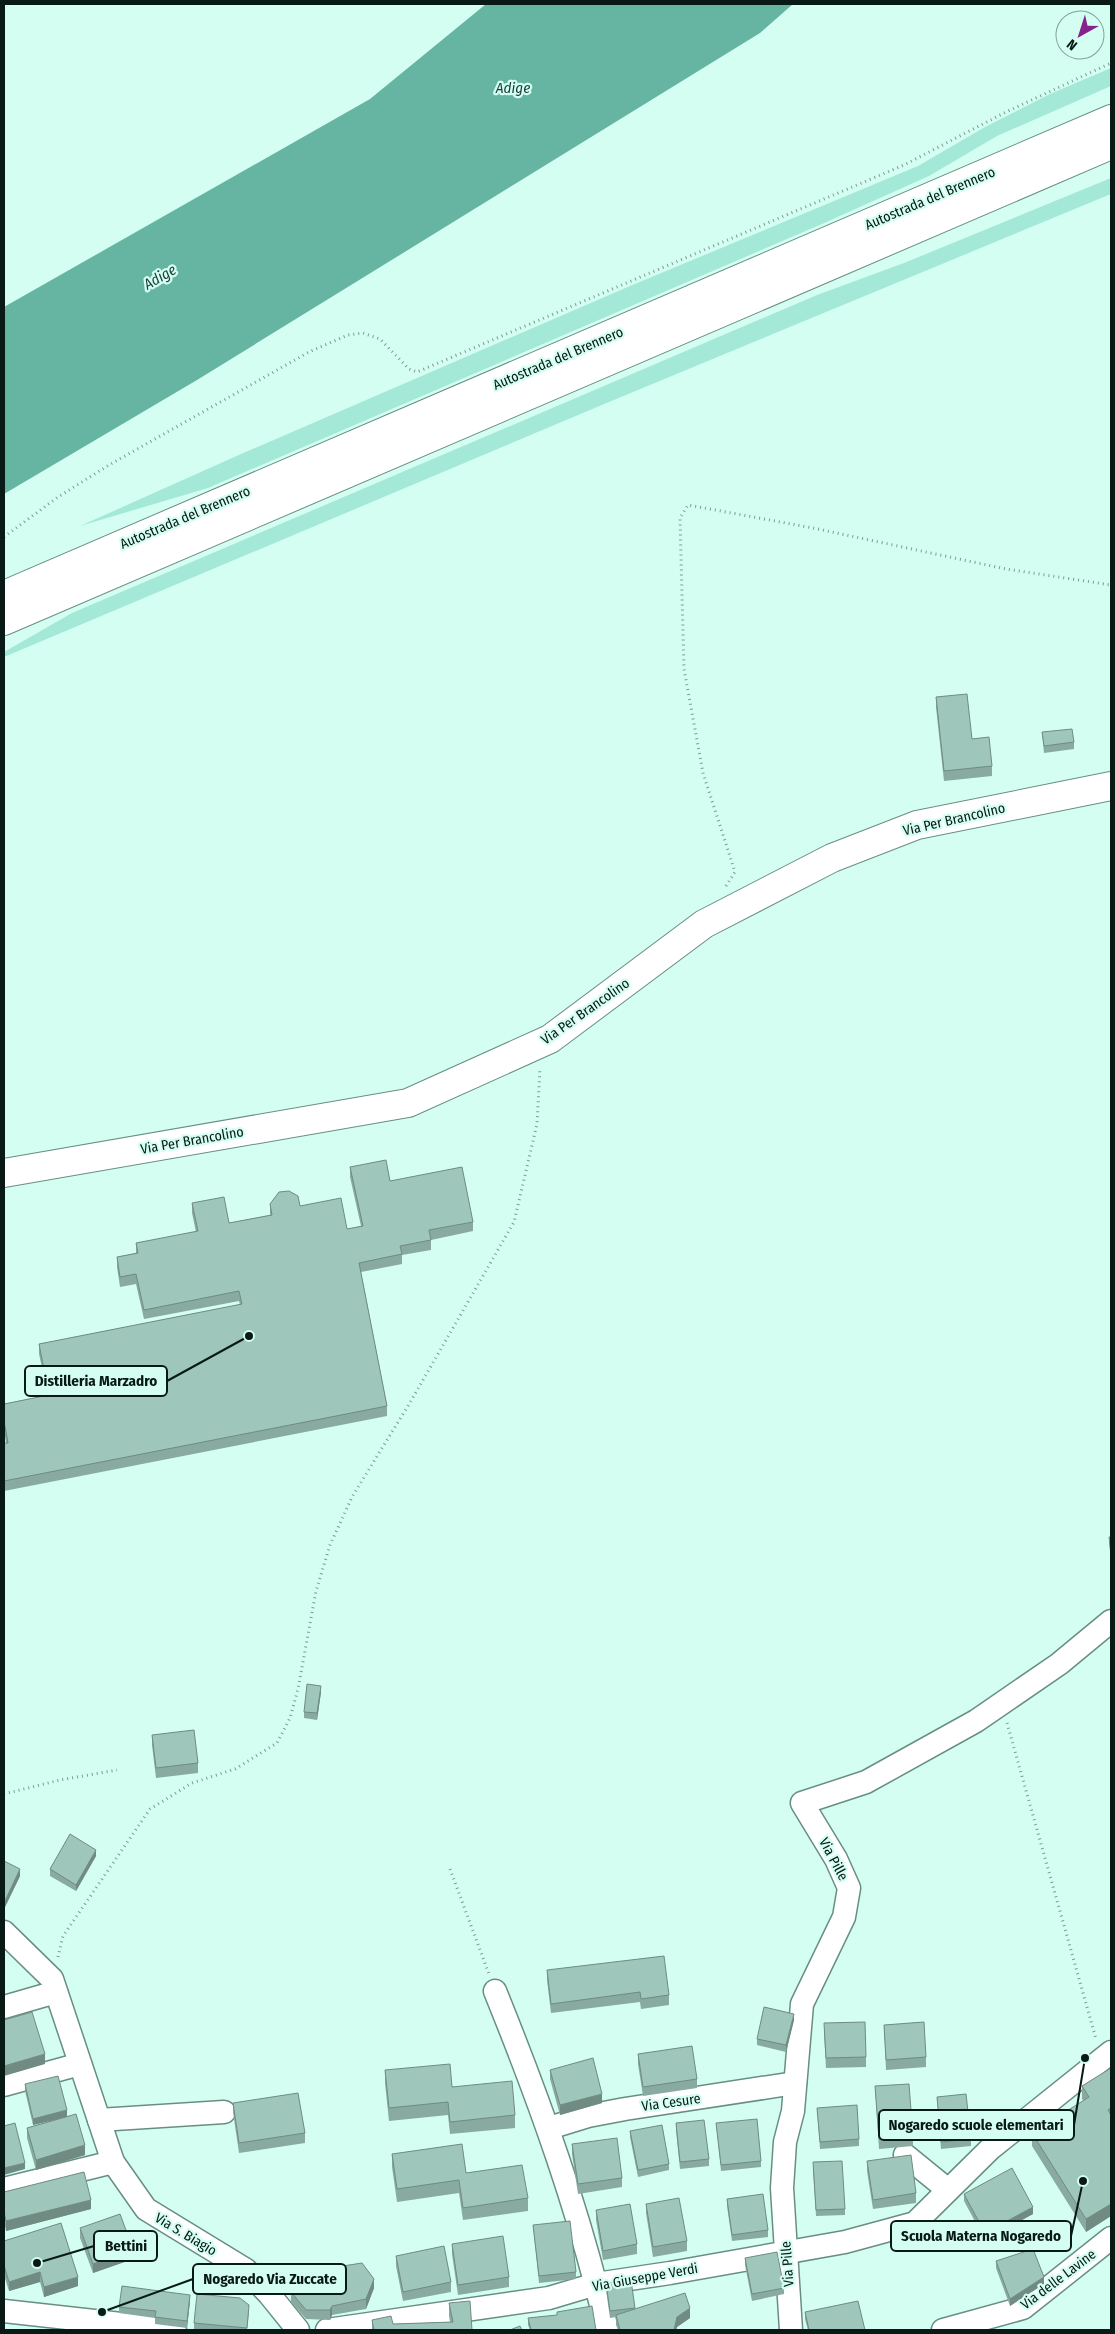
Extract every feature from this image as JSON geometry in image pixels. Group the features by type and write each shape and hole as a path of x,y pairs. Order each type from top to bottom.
{"main road":[{"name":"Autostrada del Brennero","path":"4,595 1111,119"},
{"name":"Autostrada del Brennero","path":"4,621 1111,145"},
{"name":"Via Per Brancolino","path":"4,1173 408,1102 550,1039 704,924 832,858 916,825 1111,786"}],"street":[{"name":"Via Pille","path":"791,2330 782,2188 785,2142 793,2112 802,2004 844,1917 849,1888 836,1859 802,1803 866,1782 976,1721 1058,1664 1111,1621"},
{"name":"Via S. Biagio","path":"4,1932 54,1986 113,2162 146,2209 246,2270 298,2330"},
{"path":"4,2007 54,1986"},
{"path":"495,1991 549,2128 574,2201 607,2330"},
{"name":"Via Giuseppe Verdi","path":"327,2330 549,2298 596,2284 845,2242 915,2223 990,2149 1106,2055"},
{"path":"4,2085 80,2064"},
{"name":"Via Cesure","path":"549,2128 588,2116 625,2109 795,2083"},
{"path":"99,2120 224,2112"},
{"path":"905,2155 948,2190"},
{"path":"4,2189 113,2162"},
{"name":"Via delle Lavine","path":"943,2330 1023,2308 1111,2238"},
{"path":"4,2311 175,2330"}],"path":[{"path":"4,537 58,497 109,465 310,352 348,335 363,333 380,339 409,369 417,372 904,166 1006,112 1111,63"},
{"path":"722,894 735,872 703,773 684,668 680,518 688,505 813,528 1006,569 1111,585"},
{"path":"54,1986 63,1936 150,1809 192,1784 235,1769 277,1743 290,1718 298,1689 316,1591 333,1537 352,1497 408,1406 514,1222 537,1124 540,1072 536,1046"},
{"path":"1002,1703 1106,2055"},
{"path":"4,1794 60,1780 117,1770"},
{"path":"450,1868 495,1991"}],"shaded area":[{"path":"1111,68 1111,86 997,136 929,176 822,224 208,488 80,526 241,454 630,286 918,166 985,127 1050,94"},
{"path":"1111,178 1111,194 609,402 4,657 4,652 72,613 817,295 904,263"}],"water":[{"name":"Adige","path":"486,4 793,4 760,33 197,380 4,494 4,307 370,99"}],"building":[{"path":"967,694 972,739 989,737 992,766 944,771 936,697"},
{"path":"1072,729 1074,742 1044,746 1042,732"},
{"path":"386,1160 390,1181 462,1167 473,1222 429,1230 431,1240 400,1246 402,1254 359,1263 387,1406 4,1481 4,1443 8,1443 4,1421 4,1404 49,1395 39,1344 242,1304 239,1291 144,1310 136,1274 120,1277 117,1257 138,1253 136,1243 198,1231 192,1203 224,1197 229,1223 272,1215 270,1204 279,1192 289,1191 298,1196 300,1206 341,1198 347,1229 363,1226 350,1167"},
{"path":"307,1684 321,1686 317,1713 304,1712"},
{"path":"194,1730 198,1763 156,1768 152,1735"},
{"path":"70,1834 96,1850 76,1885 50,1869"},
{"path":"4,1861 20,1869 5,1901 4,1900"},
{"path":"664,1956 669,1995 641,1999 640,1992 551,2004 547,1970"},
{"path":"764,2007 794,2014 786,2045 757,2039"},
{"path":"32,2012 45,2054 4,2066 4,2020"},
{"path":"865,2022 866,2057 826,2058 824,2023"},
{"path":"924,2022 926,2057 886,2060 884,2025"},
{"path":"692,2046 697,2079 643,2087 638,2054"},
{"path":"593,2058 602,2094 560,2105 550,2070"},
{"path":"450,2064 452,2087 512,2081 515,2115 450,2122 448,2102 389,2108 385,2070"},
{"path":"1111,2068 1111,2108 1108,2110 1111,2115 1111,2204 1086,2219 1032,2133 1089,2097 1082,2086"},
{"path":"58,2076 67,2110 33,2119 25,2084"},
{"path":"909,2084 913,2137 879,2139 875,2086"},
{"path":"298,2093 305,2133 239,2143 233,2103"},
{"path":"966,2094 971,2139 941,2142 937,2097"},
{"path":"857,2105 859,2139 820,2142 817,2108"},
{"path":"76,2114 85,2145 36,2160 27,2128"},
{"path":"757,2119 761,2161 721,2165 716,2123"},
{"path":"704,2120 709,2159 680,2162 676,2123"},
{"path":"15,2123 25,2163 4,2168 4,2126"},
{"path":"662,2125 669,2164 638,2170 630,2131"},
{"path":"617,2138 622,2178 578,2184 572,2144"},
{"path":"462,2144 466,2173 522,2165 528,2198 463,2208 459,2180 397,2189 392,2154"},
{"path":"911,2155 916,2193 873,2200 867,2161"},
{"path":"842,2161 845,2209 816,2210 813,2162"},
{"path":"1012,2168 1033,2207 985,2233 964,2194"},
{"path":"84,2172 91,2200 6,2221 4,2192"},
{"path":"763,2194 768,2230 732,2235 727,2199"},
{"path":"679,2198 687,2241 653,2247 646,2204"},
{"path":"630,2204 637,2244 603,2251 596,2210"},
{"path":"120,2214 133,2249 93,2264 80,2228"},
{"path":"570,2221 576,2272 539,2276 533,2225"},
{"path":"61,2223 78,2277 44,2287 40,2272 9,2282 4,2265 4,2241"},
{"path":"503,2236 509,2277 458,2285 452,2244"},
{"path":"444,2246 451,2282 403,2292 396,2256"},
{"path":"1033,2249 1044,2277 1010,2299 996,2261"},
{"path":"777,2252 784,2288 752,2294 745,2258"},
{"path":"362,2263 374,2279 366,2299 332,2306 330,2310 306,2310 291,2292 304,2272"},
{"path":"631,2280 635,2308 610,2311 606,2283"},
{"path":"122,2286 190,2295 187,2321 155,2317 156,2311 119,2307"},
{"path":"685,2293 690,2308 677,2317 674,2330 620,2330 616,2315"},
{"path":"197,2294 240,2298 249,2305 247,2328 194,2323"},
{"path":"470,2301 472,2330 374,2330 372,2320 391,2316 393,2324 453,2322 449,2303"},
{"path":"858,2301 865,2330 809,2330 805,2312"},
{"path":"592,2306 596,2330 531,2330 528,2318 557,2315 557,2312"},
{"path":"520,2326 522,2330 510,2330"}],"place":[{"name":"Distilleria Marzadro","path":"249,1336"},
{"name":"Nogaredo scuole elementari","path":"1085,2058"},
{"name":"Scuola Materna Nogaredo","path":"1083,2181"},
{"name":"Bettini","path":"37,2263"},
{"name":"Nogaredo Via Zuccate","path":"102,2312"}]}
